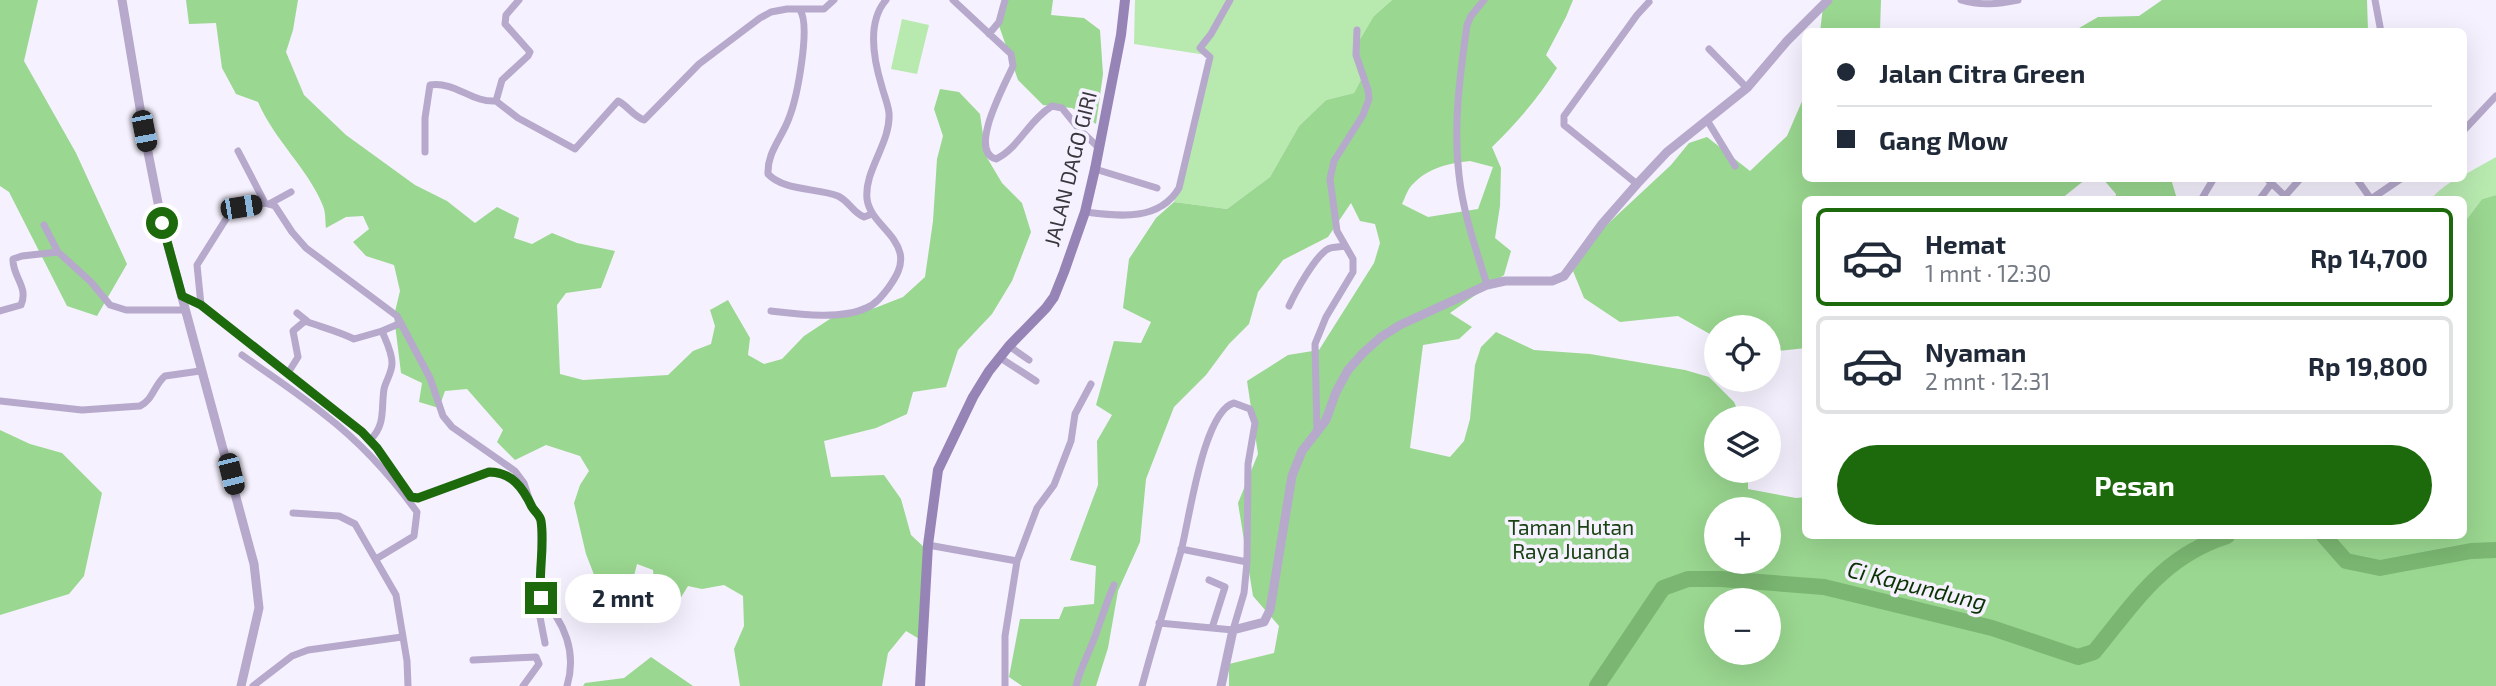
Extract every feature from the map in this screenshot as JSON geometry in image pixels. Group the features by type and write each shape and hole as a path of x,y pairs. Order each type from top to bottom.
{"main road":[{"name":"JALAN DAGO GIRI","path":"920,686 928,545 938,470 973,397 999,358 1054,297 1085,212 1121,34 1125,0"}],"street":[{"path":"122,0 162,223 254,564 259,608 241,686"},
{"path":"496,101 502,80 530,52 505,24 506,15 519,0"},
{"path":"425,152 425,118 430,85 452,87 481,100 496,101 518,118 575,149 618,101 637,118 644,120 699,64 760,18 771,12 787,9 824,9 834,0"},
{"path":"771,311 810,316 864,310 877,301 897,276 901,264 896,243 872,214 867,202 867,187 886,134 888,113 874,46 877,15 886,0"},
{"path":"953,0 1011,54 1013,66 985,135 985,150 988,155 996,159 1008,153 1033,121 1052,106 1062,108 1099,148"},
{"path":"989,34 1003,13 1004,0"},
{"path":"1085,212 1115,216 1141,215 1172,200 1179,188 1210,57 1199,48 1212,34 1230,0"},
{"path":"1484,0 1467,25 1459,88 1456,148 1463,201 1487,285"},
{"path":"1159,623 1233,630 1264,622 1270,610 1292,476 1302,451 1326,421 1336,392 1348,370 1363,353 1400,325 1487,285 1505,281 1559,280 1602,225 1667,152 1747,88 1787,41 1828,0"},
{"path":"1961,0 1979,5 2018,0"},
{"path":"2375,0 2380,28"},
{"path":"1637,184 1605,160 1562,121 1649,2"},
{"path":"800,10 806,28 800,70 790,117 767,161 768,174 781,182 839,197 850,204 858,215 864,217 872,214"},
{"path":"1317,433 1315,344 1326,317 1353,272 1353,260 1337,230 1330,178 1334,161 1363,115 1369,99 1356,55 1357,30"},
{"path":"1709,49 1747,88"},
{"path":"2467,127 2496,96"},
{"path":"1707,120 1735,166"},
{"path":"238,151 267,203 277,208 306,248 324,264 392,311 430,378 443,416 461,434 515,471 524,483 531,503"},
{"path":"1095,169 1157,188"},
{"path":"2269,182 2283,196"},
{"path":"2287,196 2298,182"},
{"path":"2376,196 2397,182"},
{"path":"201,305 197,265 231,211 267,203 290,192"},
{"path":"44,225 58,251 91,282 110,305 126,310 185,310"},
{"path":"1289,306 1318,258 1328,248 1345,246"},
{"path":"0,311 21,305 24,299 22,284 12,269 13,259 58,251"},
{"path":"182,296 201,305 370,440 407,492 415,499 478,475 498,472 514,479 541,518 539,612 545,643"},
{"path":"297,313 316,327 338,330 354,339 401,323"},
{"path":"288,373 298,357 293,331 307,321"},
{"path":"370,440 382,421 384,390 392,365 391,352 382,331"},
{"path":"1009,346 1029,360"},
{"path":"242,355 348,434 401,490 417,512 414,536 376,559"},
{"path":"999,358 1037,381"},
{"path":"0,401 82,410 140,406 148,402 165,376 200,371"},
{"path":"1005,686 1005,636 1017,561 1037,508 1054,485 1072,442 1075,414 1091,384"},
{"path":"1142,686 1181,549 1205,448 1222,409 1228,404 1239,404 1250,409 1255,423 1248,464 1247,562 1244,593 1221,686"},
{"path":"293,513 332,514 355,524 396,595 407,661 408,686"},
{"path":"928,545 1017,561"},
{"path":"1181,549 1247,562"},
{"path":"1209,580 1225,587 1212,628"},
{"path":"1076,686 1104,605 1114,585"},
{"path":"541,598 554,611 571,650 571,673 567,686"},
{"path":"253,686 292,656 309,650 402,637"},
{"path":"473,660 536,657 539,664 523,686"}],"green space":[{"path":"0,0 38,0 24,61 76,153 127,264 97,316 67,306 9,192 0,186"},
{"path":"186,0 298,0 286,52 304,95 346,135 415,185 447,201 475,223 497,207 519,218 514,238 532,244 552,233 577,243 615,251 601,288 566,293 557,305 560,374 583,380 668,375 693,351 711,344 715,326 710,310 728,300 750,338 748,355 764,364 782,359 804,336 836,315 875,308 903,297 925,277 933,221 937,159 943,136 934,109 940,89 959,92 980,114 986,156 1002,183 1022,203 1031,232 1012,281 992,314 958,350 946,387 913,392 907,414 876,428 824,441 831,477 884,475 901,499 911,535 927,550 921,640 906,631 888,653 882,686 740,686 734,649 744,626 743,596 724,585 702,589 688,586 680,599 655,591 653,570 637,564 631,588 634,604 622,617 605,603 586,554 574,503 580,485 589,471 580,456 546,445 515,460 497,442 503,430 467,389 445,391 439,408 419,402 422,383 401,373 394,316 400,291 394,265 366,256 353,242 369,229 363,216 346,217 326,228 324,209 309,180 273,130 258,102 236,94 222,68 216,23 189,24"},
{"path":"1004,0 1053,0 1051,15 1084,18 1100,30 1103,74 1096,124 1072,108 1043,105 1018,80 997,20"},
{"path":"1135,0 1392,0 1374,16 1362,78 1354,93 1326,100 1299,126 1270,177 1227,209 1174,202 1213,56 1134,44"},
{"name":"Taman Hutan Raya Juanda","path":"1392,0 1573,0 1546,55 1557,68 1527,109 1492,147 1501,168 1500,206 1495,238 1511,251 1504,275 1450,313 1472,327 1459,339 1423,345 1410,448 1450,457 1464,441 1470,419 1475,365 1481,347 1496,332 1534,350 1590,354 1685,370 1704,376 1704,392 1724,392 1736,406 1704,406 1704,483 1748,483 1748,489 1802,497 1802,539 2467,539 2467,219 2482,199 2496,195 2496,686 1229,686 1229,664 1274,653 1279,626 1253,596 1238,503 1258,454 1247,381 1288,355 1319,350 1374,263 1380,243 1375,224 1360,221 1351,203 1328,237 1283,260 1258,292 1249,324 1229,344 1206,375 1174,407 1146,479 1140,542 1118,591 1108,648 1096,686 1022,686 1009,677 1020,619 1059,619 1064,607 1094,604 1096,566 1070,560 1098,485 1097,441 1112,415 1096,405 1114,341 1141,343 1151,322 1123,308 1129,259 1156,218 1174,202 1227,209 1270,177 1299,126 1326,100 1354,93 1362,78 1354,50 1374,16","holes":["1470,161 1493,167 1478,209 1428,217 1402,204 1411,186 1425,174 1447,165"]},
{"path":"1828,0 1881,0 1880,28 1820,28 1823,7"},
{"path":"2162,0 2367,0 2368,28 2079,28 2098,17 2139,16"},
{"path":"902,19 929,25 917,74 891,69"},
{"path":"1802,101 1802,182 2082,182 2065,196 1802,196 1802,348 1781,351 1781,315 1704,315 1704,331 1678,316 1620,322 1584,298 1573,271 1598,233 1671,165 1689,143 1707,137 1750,171 1787,136"},
{"path":"2496,157 2496,195 2482,199 2467,219 2467,196 2434,196 2451,182 2467,182 2467,173"},
{"path":"2106,182 2172,182 2176,196 2116,196"},
{"path":"0,430 30,444 62,453 102,493 84,576 69,594 0,615"},
{"path":"651,657 693,686 583,686 585,683 624,678"}],"waterway":[{"name":"Ci Kapundung","path":"1597,686 1663,588 1688,579 1824,587 1992,628 2078,657 2094,652 2137,599 2168,568 2185,556 2220,539"},
{"name":"Ci Kapundung","path":"2327,539 2346,561 2380,568 2471,551 2496,550"}],"route":[{"path":"162,223 182,296 201,305 362,432 377,448 411,497 415,499 489,472 498,472 514,479 541,518 541,598"}]}
